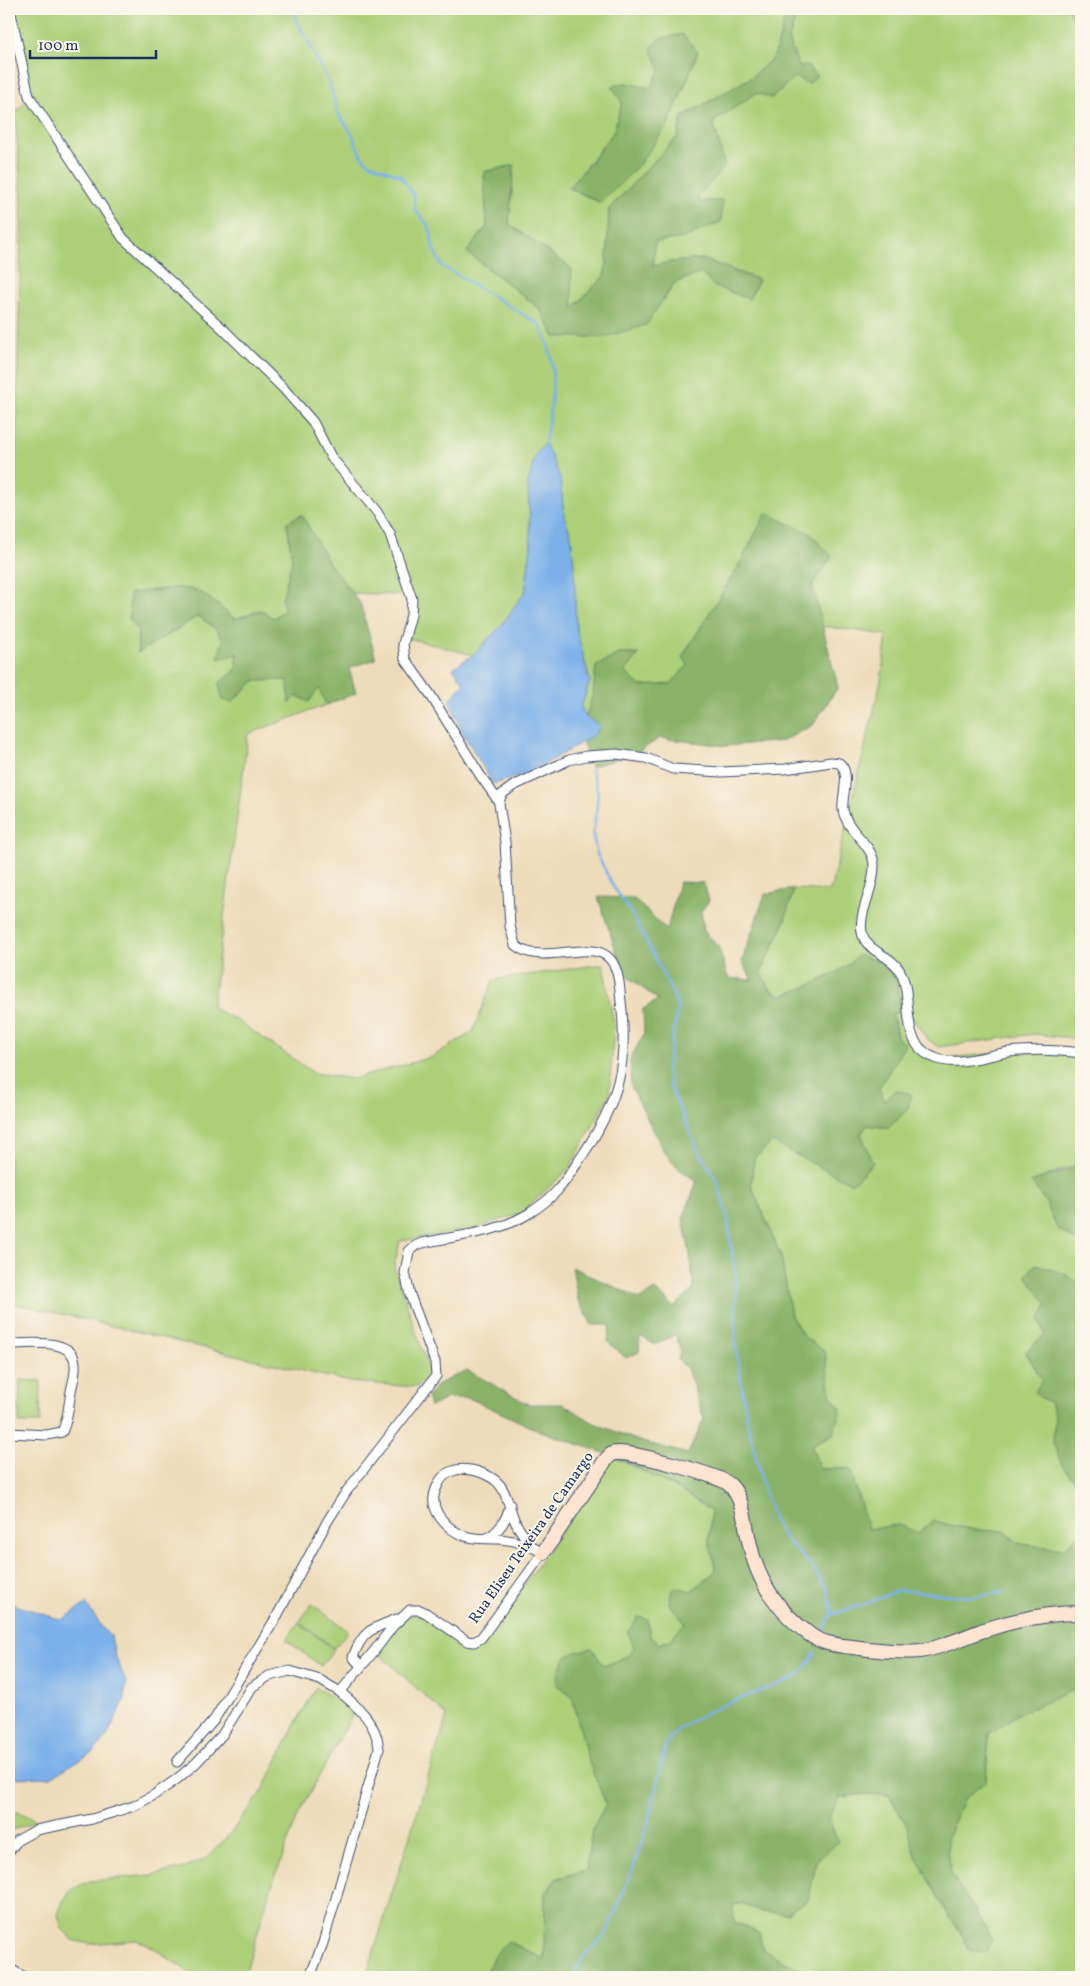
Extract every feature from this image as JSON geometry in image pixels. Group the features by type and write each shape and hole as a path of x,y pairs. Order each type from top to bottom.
{"street":[{"path":"10,9 29,96 123,238 222,328 283,388 313,422 332,457 377,512 390,534 412,599 411,615 403,644 404,659 430,694 499,802 506,842 510,926 515,945 523,950 548,955 597,952 609,958 613,964 621,999 624,1048 616,1091 605,1120 569,1177 548,1200 509,1224 491,1231 422,1242 409,1251 405,1273 407,1287 433,1356 436,1376 346,1492 327,1522 276,1616 214,1720 177,1762"},
{"path":"499,802 502,795 513,786 569,760 586,756 616,754 646,758 673,768 721,772 785,769 831,762 841,764 845,776 844,811 850,827 870,851 874,863 870,894 862,917 861,929 863,937 873,950 890,959 900,971 904,981 911,1033 916,1044 929,1056 937,1059 954,1060 1039,1050 1081,1053"},
{"path":"9,1344 62,1346 72,1354 76,1365 63,1431 47,1435 9,1433"},
{"name":"Rua Eliseu Teixeira de Camargo","path":"400,1618 410,1610 420,1610 464,1640 470,1642 484,1636 538,1550 610,1455 619,1453 714,1477 730,1485 741,1507 756,1569 764,1584 778,1606 796,1624 811,1636 828,1644 871,1650 922,1651 983,1630 1041,1615 1081,1613"},
{"path":"462,1469 486,1474 500,1485 510,1505 517,1526 538,1550 501,1539 465,1536 455,1531 438,1514 433,1500 434,1493 442,1477 454,1470 462,1469"},
{"path":"484,1539 497,1532 508,1513 510,1505"},
{"path":"361,1666 352,1657 359,1641 370,1630 400,1618"},
{"path":"340,1692 400,1618"},
{"path":"9,1851 18,1840 36,1830 92,1819 134,1806 169,1785 210,1749 222,1735 252,1687 269,1676 290,1671 320,1680 340,1692 366,1717 373,1727 379,1749 323,1943 310,1977"},
{"path":"9,1968 24,1977"}],"green space":[{"path":"10,9 788,9 774,57 752,77 682,117 678,136 609,209 607,264 604,276 572,309 571,268 509,224 514,165 484,172 487,226 467,252 540,309 555,337 664,300 674,283 701,273 714,286 749,298 759,280 703,259 653,266 655,241 683,238 721,200 699,203 698,196 725,166 713,122 756,93 772,98 794,77 799,67 788,40 799,9 1069,9 1081,43 1081,1039 1034,1034 939,1047 927,1039 908,1012 911,1033 937,1059 1010,1052 1081,1053 1081,1165 1061,1170 1032,1182 1045,1201 1057,1228 1081,1244 1081,1284 1064,1274 1026,1275 1047,1305 1039,1320 1045,1334 1026,1352 1042,1380 1041,1398 1050,1402 1055,1416 1053,1443 1063,1467 1075,1481 1081,1482 1081,1532 1064,1549 1020,1544 1004,1531 976,1530 933,1520 919,1534 900,1525 868,1529 850,1469 820,1469 811,1445 833,1434 841,1409 831,1397 825,1352 804,1337 791,1316 781,1256 751,1185 754,1159 772,1141 861,1134 867,1125 889,1128 908,1109 910,1094 884,1102 878,1088 894,1056 897,1043 896,1027 888,1005 859,955 832,975 781,997 770,989 761,972 783,926 794,889 830,891 881,681 887,635 822,626 812,585 766,513 738,567 683,656 688,665 671,684 640,686 624,672 638,654 619,654 596,666 593,694 586,717 581,707 590,681 576,629 571,535 564,517 560,477 545,443 528,484 531,547 525,592 501,626 473,655 404,637 411,615 407,584 400,595 351,593 329,563 301,515 287,522 292,560 284,611 273,618 260,610 235,619 224,611 177,587 156,591 138,631 138,652 198,616 216,629 223,640 238,653 232,702 253,681 288,680 298,696 320,688 326,705 248,734 212,1008 238,1021 314,1073 353,1079 432,1057 473,1032 493,980 603,964 614,1025 609,1096 569,1169 521,1213 475,1229 400,1241 394,1267 431,1376 415,1387 350,1382 9,1303 9,516 15,483 22,199 15,114 29,96","holes":["698,52 670,121 601,203 569,188 613,133 622,103 625,83 650,88 661,70"]},
{"path":"788,9 799,9 788,40 799,67 807,66 817,75 809,84 794,77 772,98 756,93 713,122 725,166 698,196 699,202 722,200 721,222 683,238 655,242 653,266 703,259 759,280 749,299 714,286 701,273 674,283 646,325 605,337 555,337 540,309 467,252 487,226 484,172 514,165 509,224 571,268 573,308 604,276 607,264 609,209 678,136 682,117 752,77 774,57"},
{"path":"1069,9 1081,9 1081,43"},
{"path":"682,34 698,52 670,121 639,165 601,203 569,187 613,133 622,103 612,86 625,83 650,88 660,70 651,48 659,39"},
{"path":"766,513 810,533 832,557 812,585 838,687 813,725 783,741 726,746 660,738 636,753 591,767 582,741 594,735 586,717 593,694 596,666 619,654 639,654 625,672 640,686 671,684 688,665 683,656 738,567"},
{"path":"302,515 329,563 360,603 376,659 349,668 356,693 326,705 319,688 309,702 298,696 289,703 288,680 254,681 232,702 222,700 219,683 236,670 238,654 218,659 223,639 216,629 198,616 138,653 138,631 129,619 130,593 173,588 190,589 206,596 235,619 260,610 273,618 284,611 282,599 292,560 287,522"},
{"path":"679,882 704,883 709,901 701,911 704,931 718,945 728,978 752,980 742,961 765,894 794,889 783,926 761,972 770,989 781,996 823,980 842,969 859,955 877,961 896,976 901,1011 892,1015 897,1038 906,1044 879,1088 884,1101 895,1090 911,1094 908,1109 889,1128 867,1125 861,1134 873,1163 852,1184 772,1142 754,1159 751,1185 781,1256 791,1316 804,1337 825,1352 831,1396 841,1409 833,1434 811,1445 820,1469 850,1469 868,1529 900,1525 918,1533 933,1520 976,1530 1004,1531 1020,1544 1063,1549 1081,1532 1081,1704 1076,1689 1018,1714 989,1734 986,1781 963,1800 947,1839 951,1874 982,1921 992,1941 985,1953 969,1949 944,1908 916,1856 907,1826 889,1795 865,1794 840,1797 828,1818 838,1842 816,1861 809,1899 787,1913 762,1912 742,1903 733,1905 734,1922 759,1932 763,1950 804,1972 807,1977 486,1977 493,1957 508,1941 544,1959 545,1893 557,1879 586,1870 592,1830 606,1804 588,1760 572,1696 557,1685 560,1669 566,1658 570,1655 592,1648 604,1666 628,1656 634,1648 628,1632 638,1617 648,1619 650,1636 659,1644 670,1640 685,1623 669,1604 671,1593 676,1587 691,1591 716,1571 709,1540 711,1511 678,1489 628,1463 540,1431 469,1398 448,1398 430,1407 427,1397 437,1385 467,1370 528,1404 563,1404 594,1423 639,1441 688,1454 704,1419 687,1368 678,1360 680,1350 676,1334 655,1345 640,1336 639,1352 626,1358 608,1342 610,1325 592,1325 578,1300 572,1267 640,1299 655,1290 674,1307 694,1289 683,1219 697,1181 680,1170 664,1152 631,1086 630,1059 644,1034 643,1009 658,1000 624,974 598,897 633,898 667,930"},
{"path":"1081,1165 1081,1244 1057,1228 1045,1201 1031,1182"},
{"path":"1036,1264 1064,1274 1080,1283 1081,1270 1081,1482 1075,1481 1063,1467 1053,1443 1055,1417 1050,1402 1041,1398 1035,1392 1042,1380 1026,1352 1045,1334 1039,1320 1047,1305 1026,1275"},
{"path":"20,1380 41,1381 40,1423 19,1423"},
{"path":"614,1457 678,1489 711,1511 709,1540 716,1571 691,1591 676,1587 669,1604 685,1623 670,1640 659,1644 650,1636 634,1648 628,1656 604,1666 572,1696 588,1760 606,1804 592,1830 586,1870 557,1878 545,1893 544,1959 493,1957 486,1977 366,1977 447,1716 378,1653 404,1619 415,1613 426,1617 470,1648 481,1646"},
{"path":"312,1604 348,1631 334,1648 299,1622"},
{"path":"298,1623 334,1649 321,1666 286,1640"},
{"path":"316,1688 337,1700 353,1714 298,1815 270,1891 247,1968 238,1977 200,1977 187,1971 154,1948 137,1940 89,1944 73,1940 62,1929 58,1915 63,1901 72,1889 90,1881 152,1875 185,1868 207,1858 228,1836 262,1792 293,1728"},
{"path":"1076,1689 1081,1704 1081,1977 807,1977 804,1972 763,1950 758,1932 734,1922 733,1905 742,1903 762,1912 787,1913 809,1899 816,1861 838,1842 828,1818 840,1797 865,1794 889,1795 908,1826 916,1856 969,1949 982,1921 951,1874 947,1839 963,1800 986,1781 989,1734 1018,1714"},
{"path":"9,1812 20,1812 37,1821 9,1831"}],"water":[{"path":"545,443 560,477 564,517 571,535 576,629 590,681 581,707 586,717 600,726 594,735 530,773 493,784 463,733 449,701 464,683 453,668 473,655 501,626 525,592 531,547 528,484 535,456"},
{"path":"9,1603 62,1620 86,1604 104,1630 111,1636 114,1652 126,1682 125,1699 106,1738 93,1752 51,1777 9,1778"}],"waterway":[{"path":"294,9 297,21 329,82 338,113 351,132 362,157 369,163 401,176 414,196 415,210 427,224 431,233 433,248 442,266 539,324 549,347 553,370 552,394 545,446"},
{"path":"591,770 598,796 593,836 597,854 613,886 630,911 653,954 678,1008 667,1069 671,1089 698,1150 717,1181 727,1215 736,1280 735,1342 747,1420 763,1487 774,1521 785,1539 812,1566 827,1590 833,1614 829,1618 822,1635"},
{"path":"833,1614 868,1603 898,1590 972,1597 1005,1592"},
{"path":"574,1977 584,1956 607,1933 632,1870 647,1827 666,1744 679,1728 695,1719 730,1702 796,1677 808,1664 815,1652"}]}
